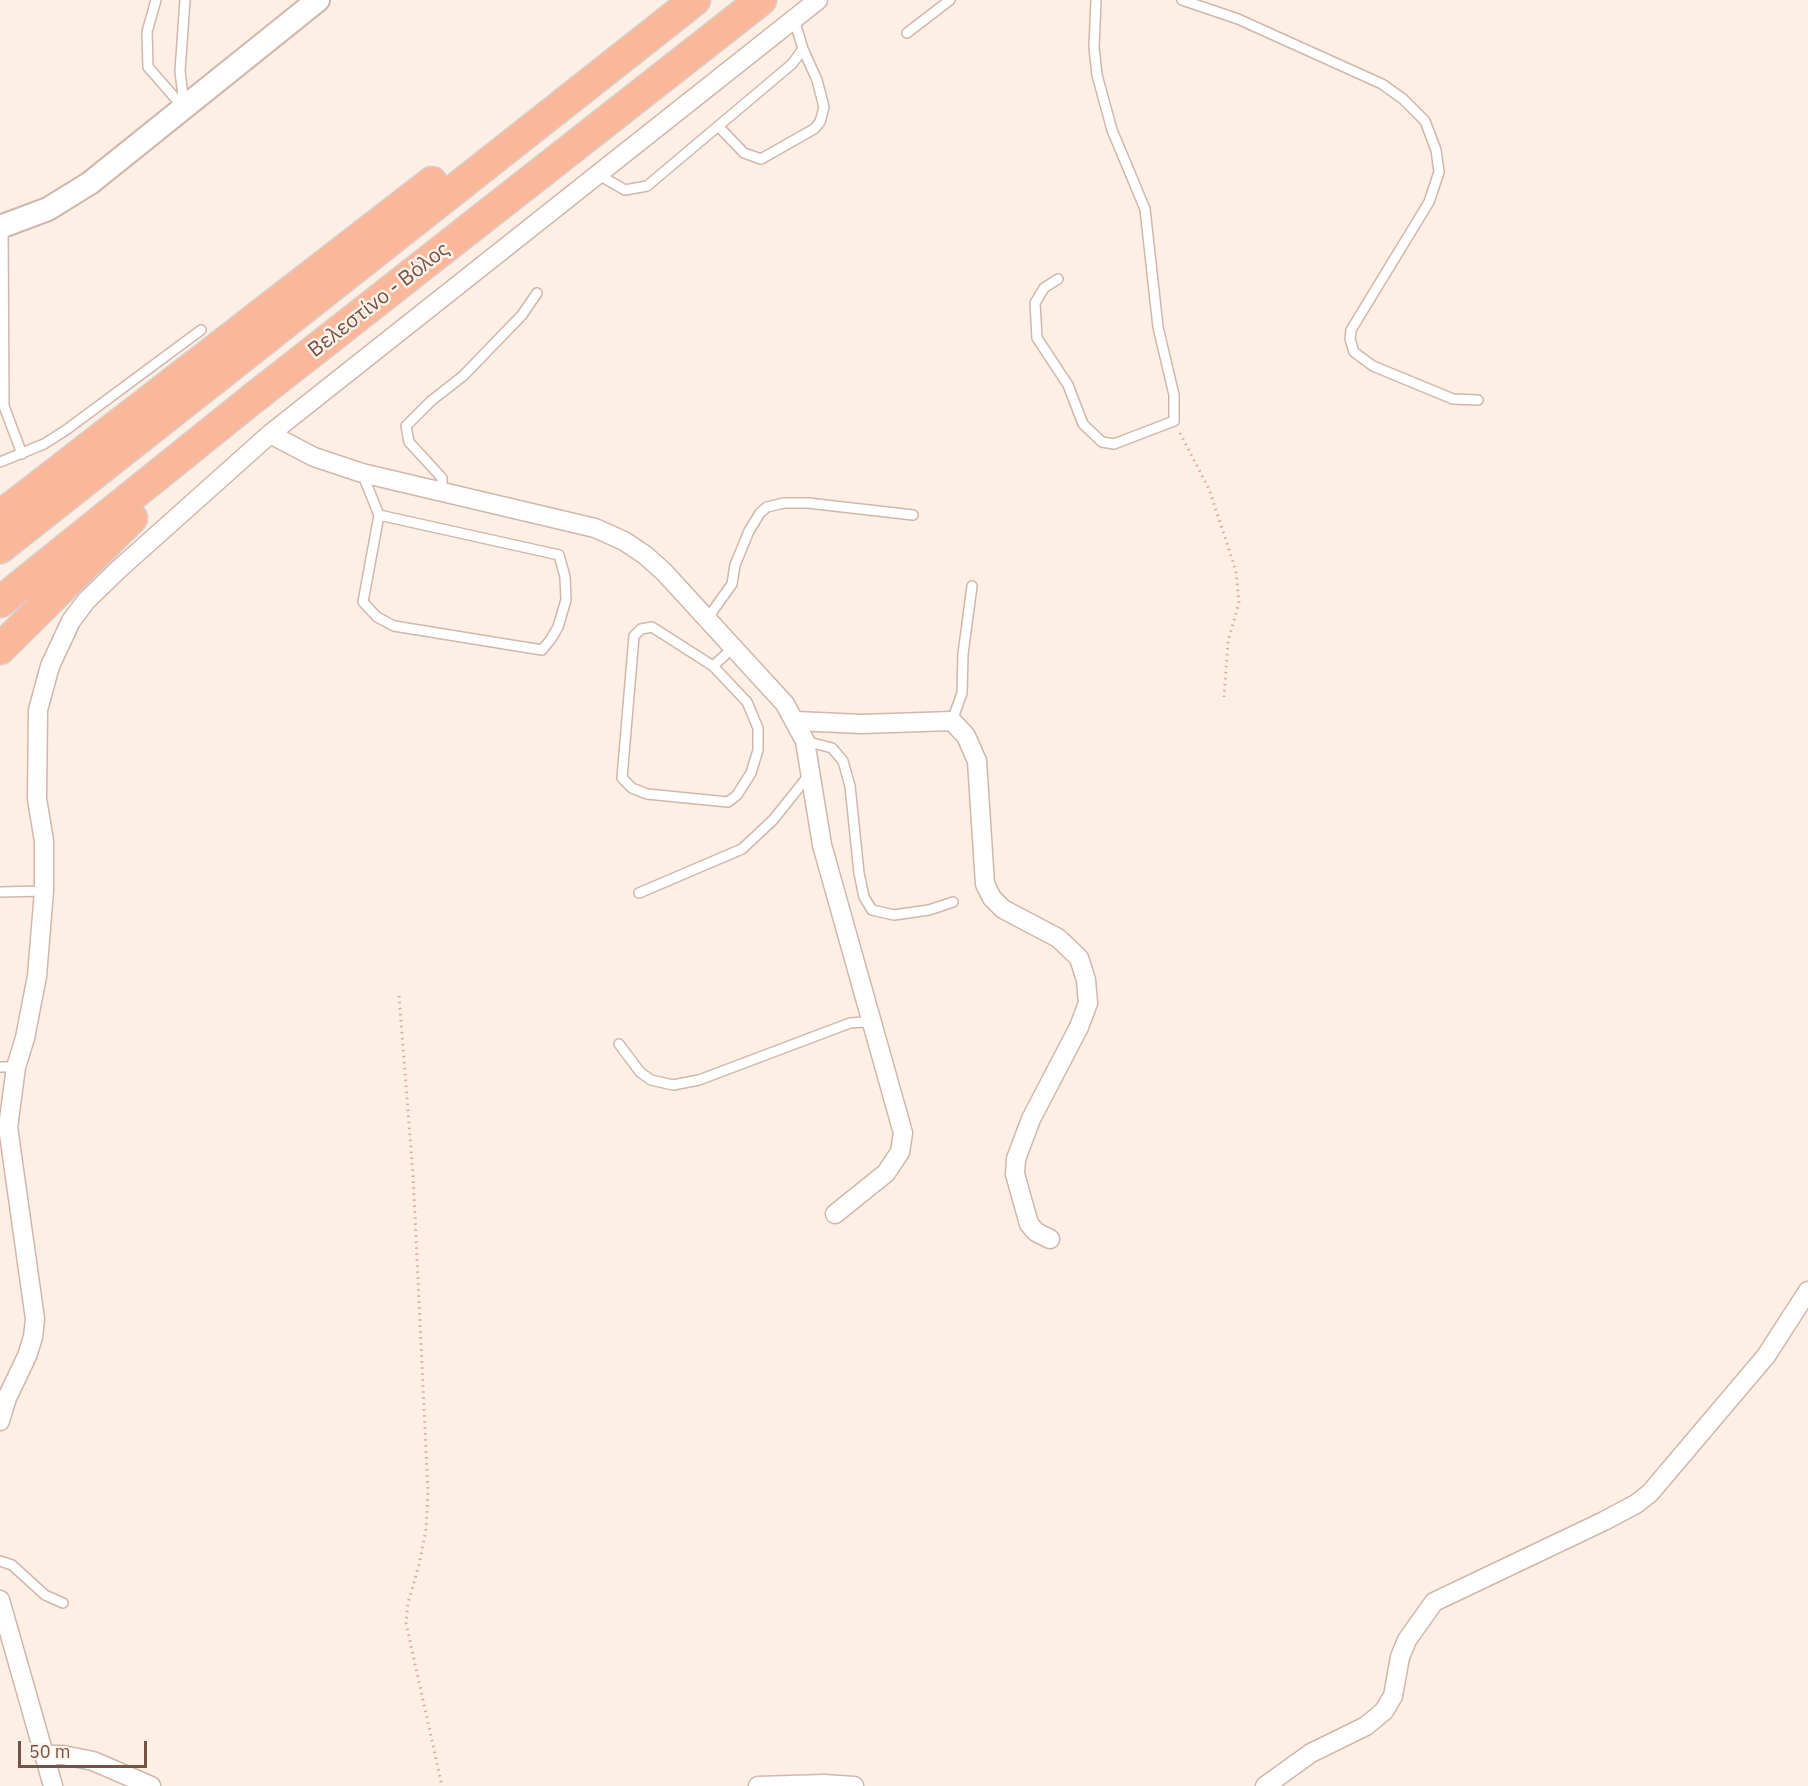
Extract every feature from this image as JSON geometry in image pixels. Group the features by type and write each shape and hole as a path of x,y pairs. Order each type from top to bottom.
{"highway":[{"path":"0,516 195,363 582,67 682,0"},
{"name":"Βελεστίνο - Βόλος","path":"0,548 695,0"},
{"name":"Βελεστίνο - Βόλος","path":"0,602 251,400 761,0"},
{"path":"0,648 251,400"}],"street":[{"path":"1,227 48,209 90,183 318,0"},
{"path":"0,1421 7,1398 27,1356 33,1337 35,1319 10,1154 8,1067 25,1038 37,976 44,891 44,841 38,799 36,734 42,688 59,643 86,601 270,434 818,0"},
{"path":"270,434 314,457 362,473 595,528 624,540 664,572 734,647 796,721 805,741 822,845 901,1122 902,1142 896,1160 886,1173 835,1214"},
{"path":"796,721 862,724 952,722 969,742 977,761 985,884 992,898 1003,909 1068,946 1078,957 1086,980 1088,1003 1030,1119 1016,1159 1015,1174 1029,1224 1036,1232 1050,1239"},
{"path":"1265,1786 1311,1754 1366,1726 1384,1711 1393,1696 1400,1657 1407,1640 1421,1616 1434,1602 1604,1521 1636,1504 1650,1493 1766,1356 1808,1291"},
{"path":"0,1600 53,1786"},
{"path":"45,1755 63,1755 93,1761 151,1786"},
{"path":"758,1786 824,1784 854,1786"}],"lane":[{"path":"156,0 147,32 148,67 184,108"},
{"path":"184,108 180,71 185,0"},
{"path":"907,33 950,0"},
{"path":"1058,279 1044,288 1035,303 1037,338 1068,385 1083,424 1102,442 1114,444 1174,421 1174,395 1158,327 1145,209 1112,130 1097,75 1094,47 1096,0"},
{"path":"1182,0 1238,19 1382,84 1404,99 1425,121 1436,150 1439,172 1429,202 1351,330 1350,339 1354,352 1373,366 1453,399 1478,400"},
{"path":"719,126 744,153 761,159 814,129 820,122 824,107 817,80 802,49 794,20"},
{"path":"599,175 625,190 647,186 771,84 802,49"},
{"path":"1,227 4,406 22,454"},
{"path":"442,493 442,478 409,442 406,426 475,364 522,315 537,293"},
{"path":"0,462 44,444 66,430 201,330"},
{"path":"362,473 379,515 363,602 377,617 394,626 542,650 551,639 563,614 566,600 565,577 559,555 379,515"},
{"path":"707,619 732,584 735,565 749,531 760,513 767,507 784,503 808,503 913,515"},
{"path":"952,722 962,693 963,654 972,586"},
{"path":"652,627 713,666 747,702 758,728 758,750 750,773 736,795 729,802 647,794 632,788 622,778 634,641 637,632 652,627"},
{"path":"713,666 734,647"},
{"path":"805,741 832,748 843,761 850,786 859,873 864,897 872,910 894,915 929,910 953,902"},
{"path":"639,893 742,849 773,820 809,775"},
{"path":"0,892 44,891"},
{"path":"619,1044 651,1080 673,1085 699,1080 850,1023 863,1022 872,1025"},
{"path":"0,1561 12,1565 45,1595 63,1603"}],"path":[{"path":"1174,421 1209,489 1236,571 1239,603 1228,641 1224,698"},
{"path":"399,996 413,1174 428,1492 426,1529 408,1603 406,1623 442,1786"}]}
